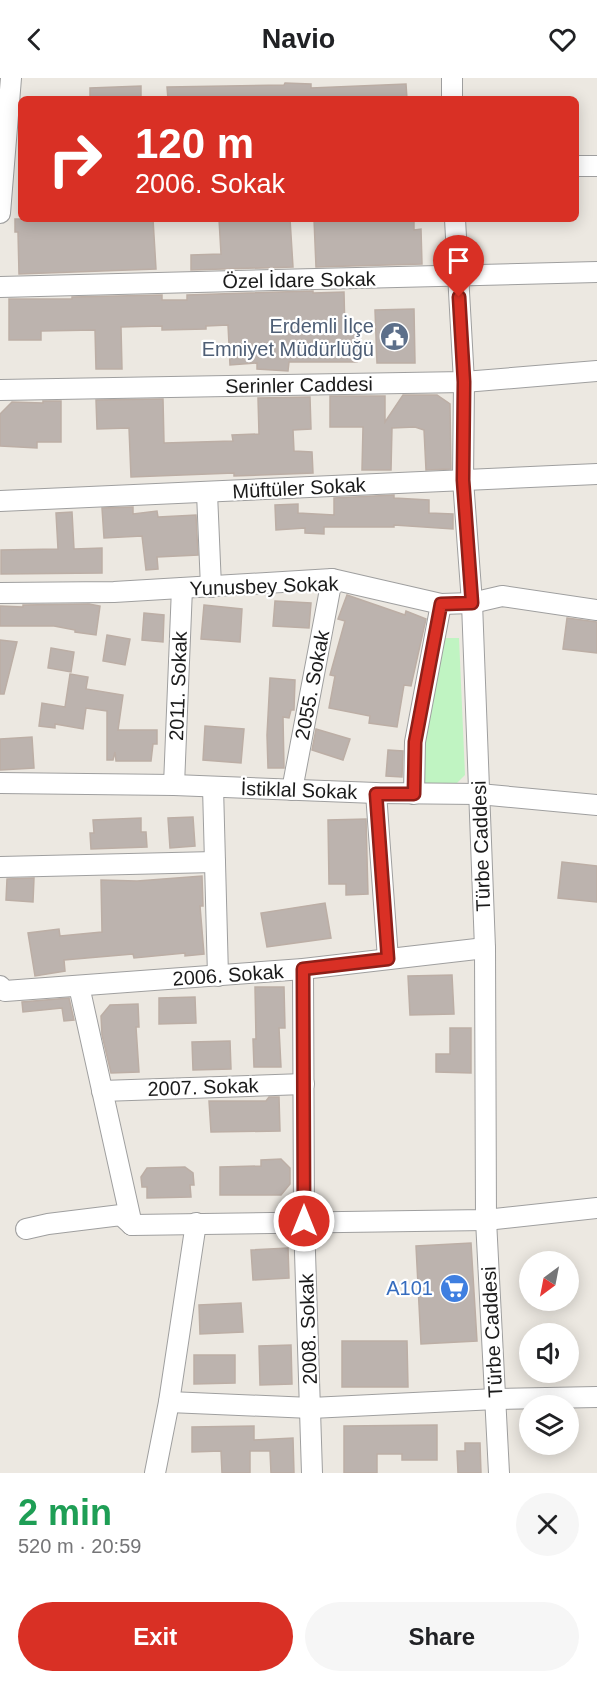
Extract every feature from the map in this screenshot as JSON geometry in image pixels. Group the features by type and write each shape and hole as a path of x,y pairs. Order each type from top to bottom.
{"street":[{"path":"0,213 12,178 9,78 22,78"},
{"path":"452,78 452,96"},
{"path":"579,166 597,166"},
{"name":"Türbe Caddesi","path":"455,222 464,382 463,480 472,603 485,948 486,1220 500,1473"},
{"name":"Özel İdare Sokak","path":"0,287 597,272"},
{"name":"Serinler Caddesi","path":"0,390 464,382 597,371"},
{"name":"Müftüler Sokak","path":"0,501 597,474"},
{"path":"207,493 211,587"},
{"name":"Yunusbey Sokak","path":"0,593 114,592 332,579 441,604 472,603 502,596 597,610"},
{"name":"2055. Sokak","path":"292,790 332,579"},
{"name":"2011. Sokak","path":"174,785 182,588"},
{"path":"414,794 415,742 441,604"},
{"name":"İstiklal Sokak","path":"0,783 174,785 376,794 479,794 597,805"},
{"path":"213,787 218,976"},
{"path":"376,794 388,959"},
{"path":"0,867 214,862"},
{"name":"2006. Sokak","path":"3,989 79,986 303,969 485,948"},
{"name":"2008. Sokak","path":"303,969 304,1221 312,1473"},
{"path":"79,986 132,1225"},
{"name":"2007. Sokak","path":"102,1091 304,1084"},
{"path":"26,1228 121,1215 132,1225 486,1220 597,1208"},
{"path":"155,1473 169,1401 196,1223"},
{"path":"169,1401 311,1408 496,1399 597,1397"}],"green space":[{"path":"440,638 459,638 465,775 456,784 421,784 422,735"}],"building":[{"path":"285,83 311,84 311,88 406,84 407,96 168,96 167,87 284,85"},
{"path":"141,86 141,96 90,96 90,88"},
{"path":"15,219 18,219 18,222 153,222 156,269 19,274 18,232 15,232"},
{"path":"219,222 290,222 293,267 191,270 191,255 221,254"},
{"path":"314,222 414,222 414,230 421,229 422,264 316,267"},
{"path":"313,291 313,293 344,292 345,334 357,334 357,362 289,362 288,371 257,369 257,363 230,365 228,325 206,326 206,329 162,330 162,326 121,327 122,369 96,369 95,330 41,331 41,340 9,340 9,299 162,295 162,300 187,300 187,295"},
{"name":"Erdemli İlçe Emniyet Müdürlüğü","path":"414,309 415,363 377,363 375,310"},
{"path":"403,395 437,395 450,404 451,469 426,470 424,430 415,427 392,428 391,470 362,470 363,427 330,427 330,396 385,396 385,422"},
{"path":"310,397 311,429 293,430 294,451 312,452 313,473 131,477 129,428 97,429 96,400 163,399 164,443 233,441 232,435 259,434 258,398"},
{"path":"43,401 61,401 61,442 37,442 37,448 0,446 0,414 12,402 43,403"},
{"path":"394,495 394,498 429,500 429,513 453,514 453,529 394,525 394,527 324,527 324,534 305,533 305,528 276,530 275,505 298,504 298,513 334,515 334,498"},
{"path":"133,507 133,514 157,511 158,517 196,515 198,555 157,557 158,569 146,570 142,536 104,538 102,508"},
{"path":"72,512 74,549 102,548 102,573 1,574 1,550 58,549 56,513"},
{"path":"347,595 405,615 406,611 426,619 411,686 404,685 397,727 369,723 370,716 329,708 335,676 330,675 345,621 338,619"},
{"path":"275,601 311,603 309,628 273,626"},
{"path":"89,604 100,606 96,635 54,626 0,626 0,606"},
{"path":"204,605 242,609 240,642 201,639"},
{"path":"144,613 164,615 163,642 142,640"},
{"path":"567,618 597,622 597,653 563,649"},
{"path":"107,635 130,639 125,665 103,661"},
{"path":"0,640 17,642 4,694 0,694"},
{"path":"51,648 74,652 71,672 48,668"},
{"path":"70,674 88,677 86,689 123,695 118,730 157,730 157,744 153,744 151,761 116,761 115,752 113,760 107,760 107,711 86,708 83,729 55,724 55,728 39,726 42,703 65,707"},
{"path":"270,678 295,680 294,710 291,710 289,718 283,717 284,768 268,768"},
{"path":"205,726 244,729 241,763 203,760"},
{"path":"316,729 350,739 343,760 312,750"},
{"path":"32,737 34,768 0,770 0,739"},
{"path":"388,750 403,751 402,777 386,776"},
{"path":"193,817 195,846 170,848 168,818"},
{"path":"141,818 141,832 146,832 147,847 91,849 90,833 94,833 93,820"},
{"path":"366,819 368,894 346,895 346,884 329,884 328,820"},
{"path":"562,862 597,866 597,902 558,898"},
{"path":"202,876 203,906 200,906 204,954 185,956 185,953 134,958 133,954 64,960 65,971 35,976 28,933 59,929 60,936 102,932 101,880 137,881"},
{"path":"34,878 33,902 6,900 7,879"},
{"path":"325,903 331,938 267,947 261,913"},
{"path":"452,975 454,1014 410,1015 408,976"},
{"path":"255,987 284,987 285,1028 279,1028 281,1067 254,1067"},
{"path":"195,997 196,1023 159,1024 159,998"},
{"path":"69,998 74,1020 64,1021 62,1008 23,1012 22,1002"},
{"path":"138,1004 139,1027 136,1027 139,1072 111,1073 102,1035 101,1016 110,1005"},
{"path":"450,1028 471,1028 471,1073 436,1072 436,1054 450,1054"},
{"path":"230,1041 231,1069 193,1070 192,1042"},
{"path":"269,1097 279,1097 280,1131 211,1132 209,1101 266,1101"},
{"path":"281,1159 290,1168 290,1184 281,1195 220,1195 220,1167 261,1166 261,1160"},
{"path":"185,1167 193,1173 194,1185 190,1185 191,1197 147,1198 147,1187 142,1187 141,1177 147,1168"},
{"path":"471,1243 477,1341 421,1344 416,1246"},
{"path":"288,1248 289,1278 253,1280 251,1250"},
{"path":"241,1303 243,1332 200,1334 199,1305"},
{"path":"342,1341 407,1341 408,1387 342,1387"},
{"path":"291,1345 292,1384 260,1385 259,1346"},
{"path":"194,1355 235,1355 235,1383 194,1384"},
{"path":"437,1425 437,1460 402,1460 402,1454 377,1454 377,1473 344,1473 344,1426"},
{"path":"254,1426 254,1440 293,1438 294,1473 271,1473 270,1451 250,1451 250,1473 222,1473 221,1451 192,1452 192,1427"},
{"path":"465,1443 480,1443 481,1473 458,1473 457,1451 465,1451"}],"place":[{"name":"Erdemli İlçe Emniyet Müdürlüğü","path":"395,337"},
{"name":"A101","path":"454,1288"}],"route":[{"path":"304,1221 303,969 388,959 376,794 414,794 415,742 441,604 472,603 463,480 464,382 459,297"}]}
